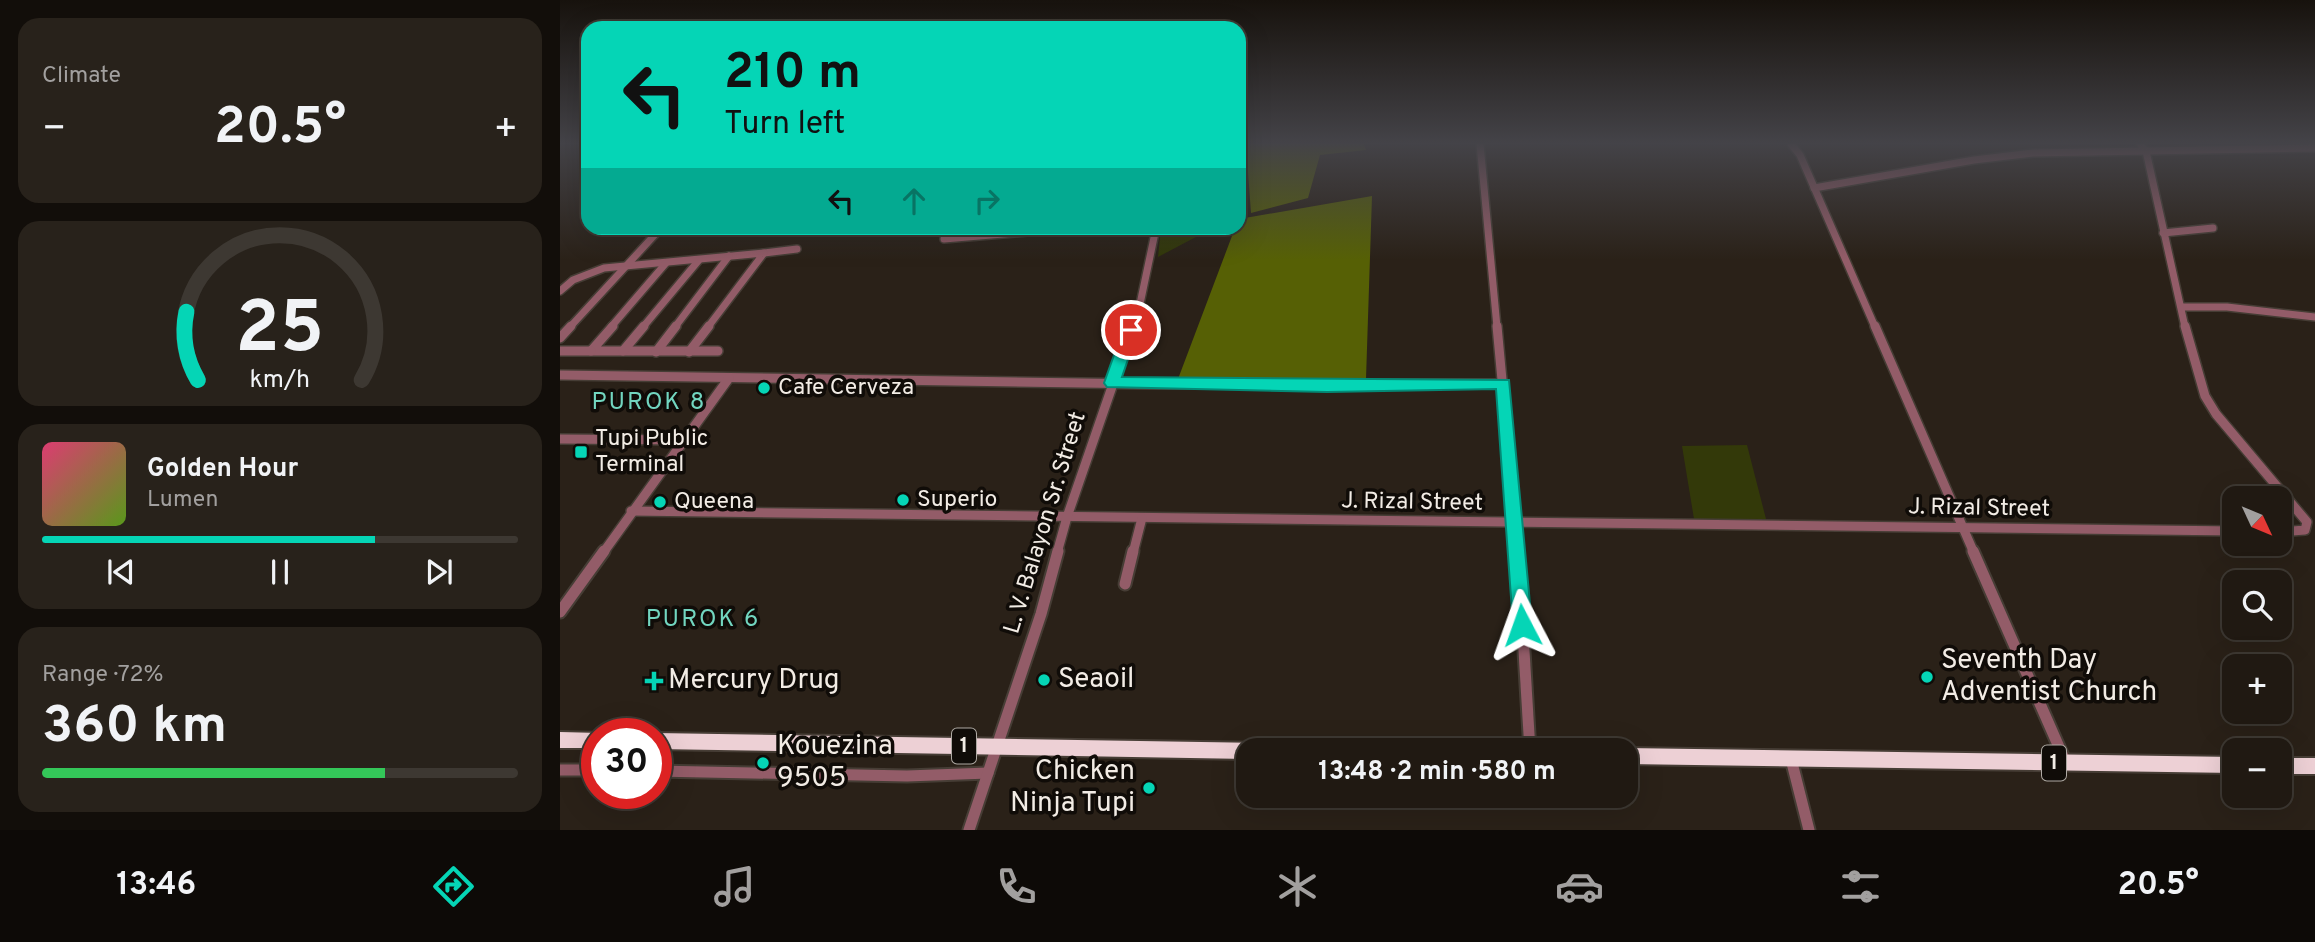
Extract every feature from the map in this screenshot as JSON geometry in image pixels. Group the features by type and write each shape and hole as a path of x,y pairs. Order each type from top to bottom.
{"highway":[{"path":"560,740 581,740"},
{"name":"1","path":"672,741 1236,751"},
{"name":"1","path":"1638,756 2222,765"},
{"path":"2292,766 2315,766"}],"street":[{"path":"1484,183 1516,524 1529,738"},
{"path":"1812,183 2066,763"},
{"path":"1814,188 1846,183"},
{"path":"2151,183 2190,348 2206,396 2216,414 2277,486"},
{"path":"2163,233 2213,228"},
{"path":"560,338 655,235"},
{"path":"944,239 991,235"},
{"name":"L. V. Balayon Sr. Street","path":"969,830 1041,614 1067,517 1146,284 1155,235"},
{"path":"560,291 579,276 628,264 666,263 797,249"},
{"path":"689,352 764,253"},
{"path":"656,352 729,256"},
{"path":"624,351 699,260"},
{"path":"592,351 666,263"},
{"path":"2182,307 2227,307 2315,317"},
{"path":"560,351 718,351"},
{"path":"560,375 859,382 1327,386 1503,384"},
{"path":"560,612 566,596 729,378"},
{"path":"560,439 682,440"},
{"path":"2292,504 2304,518 2307,527 2299,532 2292,532"},
{"name":"J. Rizal Street","path":"631,512 2222,531"},
{"path":"1125,584 1142,518"},
{"path":"1791,759 1809,830"},
{"path":"560,771 581,771"},
{"path":"672,771 907,776 988,773"}],"green space":[{"path":"1249,183 1312,183 1308,198 1251,213"},
{"path":"1372,196 1366,379 1178,379 1232,235 1246,235 1246,218"},
{"path":"1160,235 1200,235 1158,257"},
{"path":"1747,445 1766,519 1694,519 1682,446"}],"place":[{"name":"Cafe Cerveza","path":"764,388"},
{"name":"Tupi Public Terminal","path":"581,452"},
{"name":"Superio","path":"903,500"},
{"name":"Queena","path":"660,502"},
{"name":"Seventh Day Adventist Church","path":"1927,677"},
{"name":"Seaoil","path":"1044,680"},
{"name":"Mercury Drug","path":"654,681"},
{"name":"Kouezina 9505","path":"763,763"},
{"name":"Chicken Ninja Tupi","path":"1149,788"}],"district":[{"name":"PUROK 8","path":"649,403"},
{"name":"PUROK 6","path":"703,620"}],"route":[{"path":"1131,330 1112,383 1327,386 1503,384 1522,625"}]}
